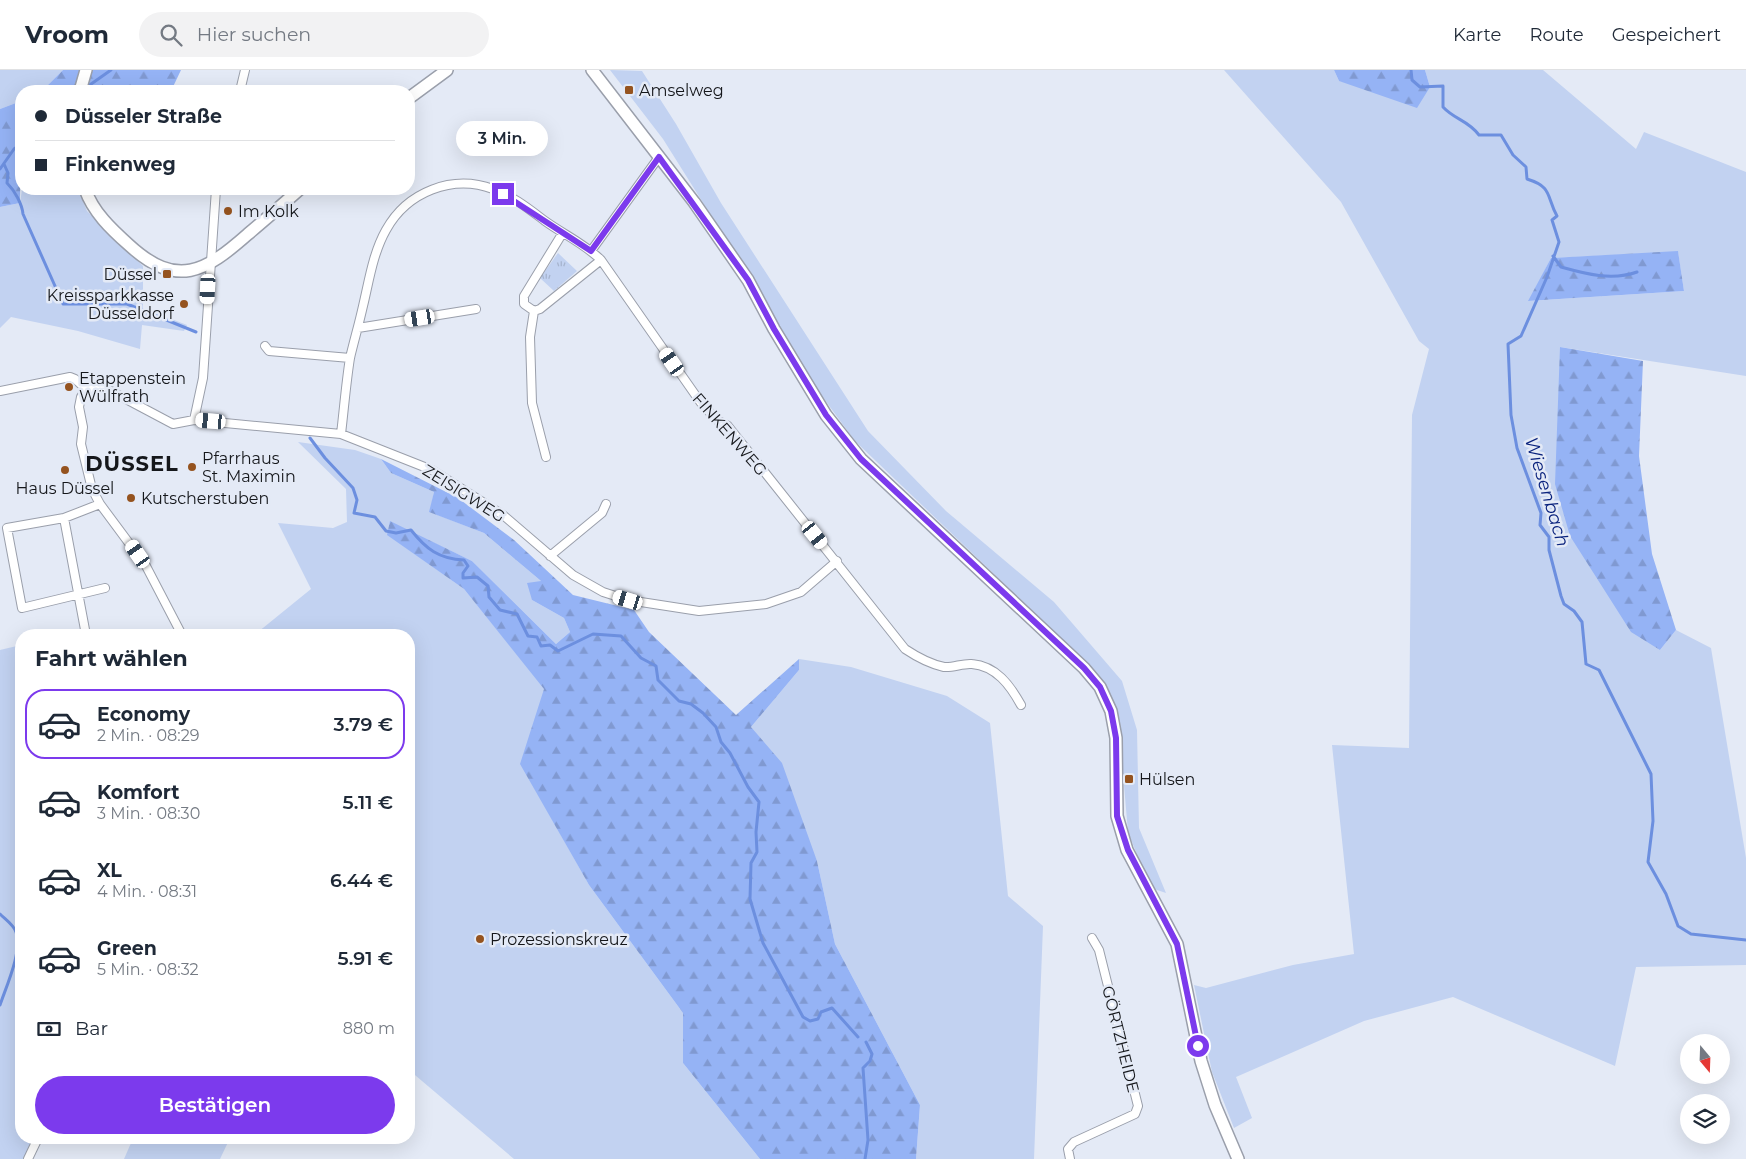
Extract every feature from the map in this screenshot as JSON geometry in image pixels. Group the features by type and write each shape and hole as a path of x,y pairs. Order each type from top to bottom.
{"main road":[{"path":"82,85 86,70"},
{"path":"415,94 447,70"},
{"path":"592,70 659,157 748,280 774,329 826,415 861,459 1084,668 1100,687 1111,711 1115,726 1117,816 1128,850 1177,944 1202,1061 1215,1105 1238,1159"},
{"path":"88,195 96,211 142,257 158,266 174,271 190,271 212,264 293,195"}],"street":[{"path":"241,85 245,70"},
{"path":"591,251 659,157"},
{"name":"FINKENWEG","path":"341,434 350,358 375,259 385,232 400,210 422,193 452,185 486,187 512,198 562,234 591,251 601,260 701,403 717,420 728,426 905,649 921,659 945,667 972,664 992,670 1009,684 1021,705"},
{"path":"194,420 204,378 212,264 211,231 215,195"},
{"path":"534,311 524,304 524,296 562,234"},
{"path":"534,311 540,309 601,260"},
{"path":"358,328 476,309"},
{"path":"534,311 530,337 532,403 546,457"},
{"path":"265,346 269,351 350,358"},
{"path":"0,390 70,377 86,389 81,397 79,407 83,427 81,444 89,480 100,504 146,566 161,591 179,629"},
{"name":"ZEISIGWEG","path":"86,389 96,386 107,388 173,424 194,420 341,434 432,470 503,515 573,576 603,592 628,600 699,611 766,604 801,592 837,562"},
{"path":"100,504 64,518 7,528 22,608 49,604 78,594 105,588"},
{"path":"550,556 602,513 606,504"},
{"path":"64,518 85,629"},
{"name":"GÖRTZHEIDE","path":"1070,1159 1068,1149 1074,1142 1135,1114 1138,1106 1099,950 1092,938"},
{"path":"28,1159 35,1144"}],"green space":[{"path":"0,70 63,70 48,85 15,85 15,103 0,109"},
{"path":"63,70 181,70 174,85 48,85"},
{"path":"610,70 642,71 676,124 721,203 868,431 946,511 1054,602 1122,681 1137,730 1139,828 1166,893 1154,889 1140,862 1128,832 1118,715 1109,693 1093,671 1039,617 855,441 816,388 769,308 663,139"},
{"path":"1224,70 1334,70 1339,81 1430,87 1425,70 1543,70 1636,149 1644,132 1746,172 1746,376 1560,347 1660,650 1676,630 1711,648 1746,858 1746,965 1636,967 1615,1066 1453,997 1364,1021 1236,1077 1252,1118 1234,1128 1212,1072 1194,985 1206,988 1293,965 1354,954 1332,745 1409,748 1412,415 1429,349 1419,341 1341,202","holes":["1678,252 1684,291 1529,301 1551,258"]},
{"path":"1334,70 1425,70 1430,87 1417,108 1339,81"},
{"path":"15,103 15,195 20,195 20,203 0,207 0,109"},
{"path":"21,195 80,195 87,211 143,266 143,308 187,325 184,331 142,325 140,349 78,331 11,317 0,328 0,207 20,203"},
{"path":"1678,251 1684,291 1528,301 1551,258"},
{"path":"558,253 577,271 554,291 540,278"},
{"path":"1560,347 1643,361 1639,456 1652,554 1676,630 1660,650 1631,632 1570,536 1555,484"},
{"path":"298,442 355,450 381,459 391,473 434,492 430,512 484,533 541,581 532,600 564,618 570,632 556,644 472,561 390,522 388,535 464,589 545,689 521,764 589,885 683,1013 683,1063 760,1159 514,1159 415,1075 415,629 262,629 311,589 278,523 333,528 347,522 346,489"},
{"path":"381,459 458,498 514,540 573,595 634,610 649,632 736,715 799,659 799,670 751,727 782,763 817,861 835,944 920,1105 916,1159 760,1159 683,1063 683,1013 589,885 520,764 544,689 464,589 387,535 390,521 472,561 556,644 570,632 564,618 532,600 527,583 541,581 484,533 429,512 434,492 391,473"},
{"path":"15,646 15,1144 31,1144 24,1159 0,1159 0,650"},
{"path":"799,659 851,667 947,696 990,723 1008,896 1043,926 1034,1159 916,1159 920,1105 835,944 817,861 751,727 799,670"},
{"path":"131,1144 227,1144 220,1159 124,1159"}],"waterway":[{"name":"Düssel","path":"90,85 111,70"},
{"name":"Wiesenbach","path":"1411,70 1412,80 1420,87 1443,86 1443,107 1470,126 1479,135 1501,135 1513,155 1526,167 1527,179 1541,185 1548,193 1557,216 1552,220 1559,242 1547,277 1521,336 1508,344 1511,415 1517,448 1541,513 1540,525 1549,537 1549,550 1561,596 1564,604 1574,611 1582,622 1586,664 1599,670 1651,774 1653,821 1648,862 1666,894 1678,926 1691,934 1746,940"},
{"name":"Düssel","path":"0,169 15,148"},
{"path":"4,164 8,173 7,183 15,193"},
{"path":"16,195 63,304 127,304 196,332"},
{"path":"1553,256 1561,267 1589,274 1618,276 1637,272"},
{"path":"310,438 325,458 353,488 357,500 354,513 375,517 386,531 396,533 411,530 422,543 434,552 447,558 464,560 468,566 463,573 463,578 477,577 488,586 489,597 500,610 517,614 528,636 537,637 541,646 550,645 558,651 593,634 621,636 641,658 656,666 658,680 679,701 691,704 703,713 716,727 721,742 730,753 748,787 759,802 756,832 757,852 751,863 750,899 763,943 803,1017 810,1021 818,1019 821,1012 832,1008 858,1037"},
{"name":"Düssel","path":"0,914 15,930"},
{"name":"Düssel","path":"0,1005 15,961"},
{"path":"865,1159 868,1140 863,1068 870,1061 872,1054 866,1042"}],"place":[{"name":"Amselweg","path":"629,90"},
{"name":"Im Kolk","path":"228,211"},
{"name":"Düssel","path":"167,274"},
{"name":"Kreissparkkasse Düsseldorf","path":"184,304"},
{"name":"Etappenstein Wülfrath","path":"69,387"},
{"name":"Pfarrhaus St. Maximin","path":"192,467"},
{"name":"Haus Düssel","path":"65,470"},
{"name":"Kutscherstuben","path":"131,498"},
{"name":"Hülsen","path":"1129,779"},
{"name":"Prozessionskreuz","path":"480,939"}],"district":[{"name":"DÜSSEL","path":"132,464"}],"route":[{"path":"503,194 519,202 562,234 591,251 659,157 694,202 748,280 774,329 826,415 861,459 1009,600 1084,668 1100,687 1111,711 1115,726 1115,800 1117,816 1128,850 1177,944 1187,984 1198,1046"}]}
